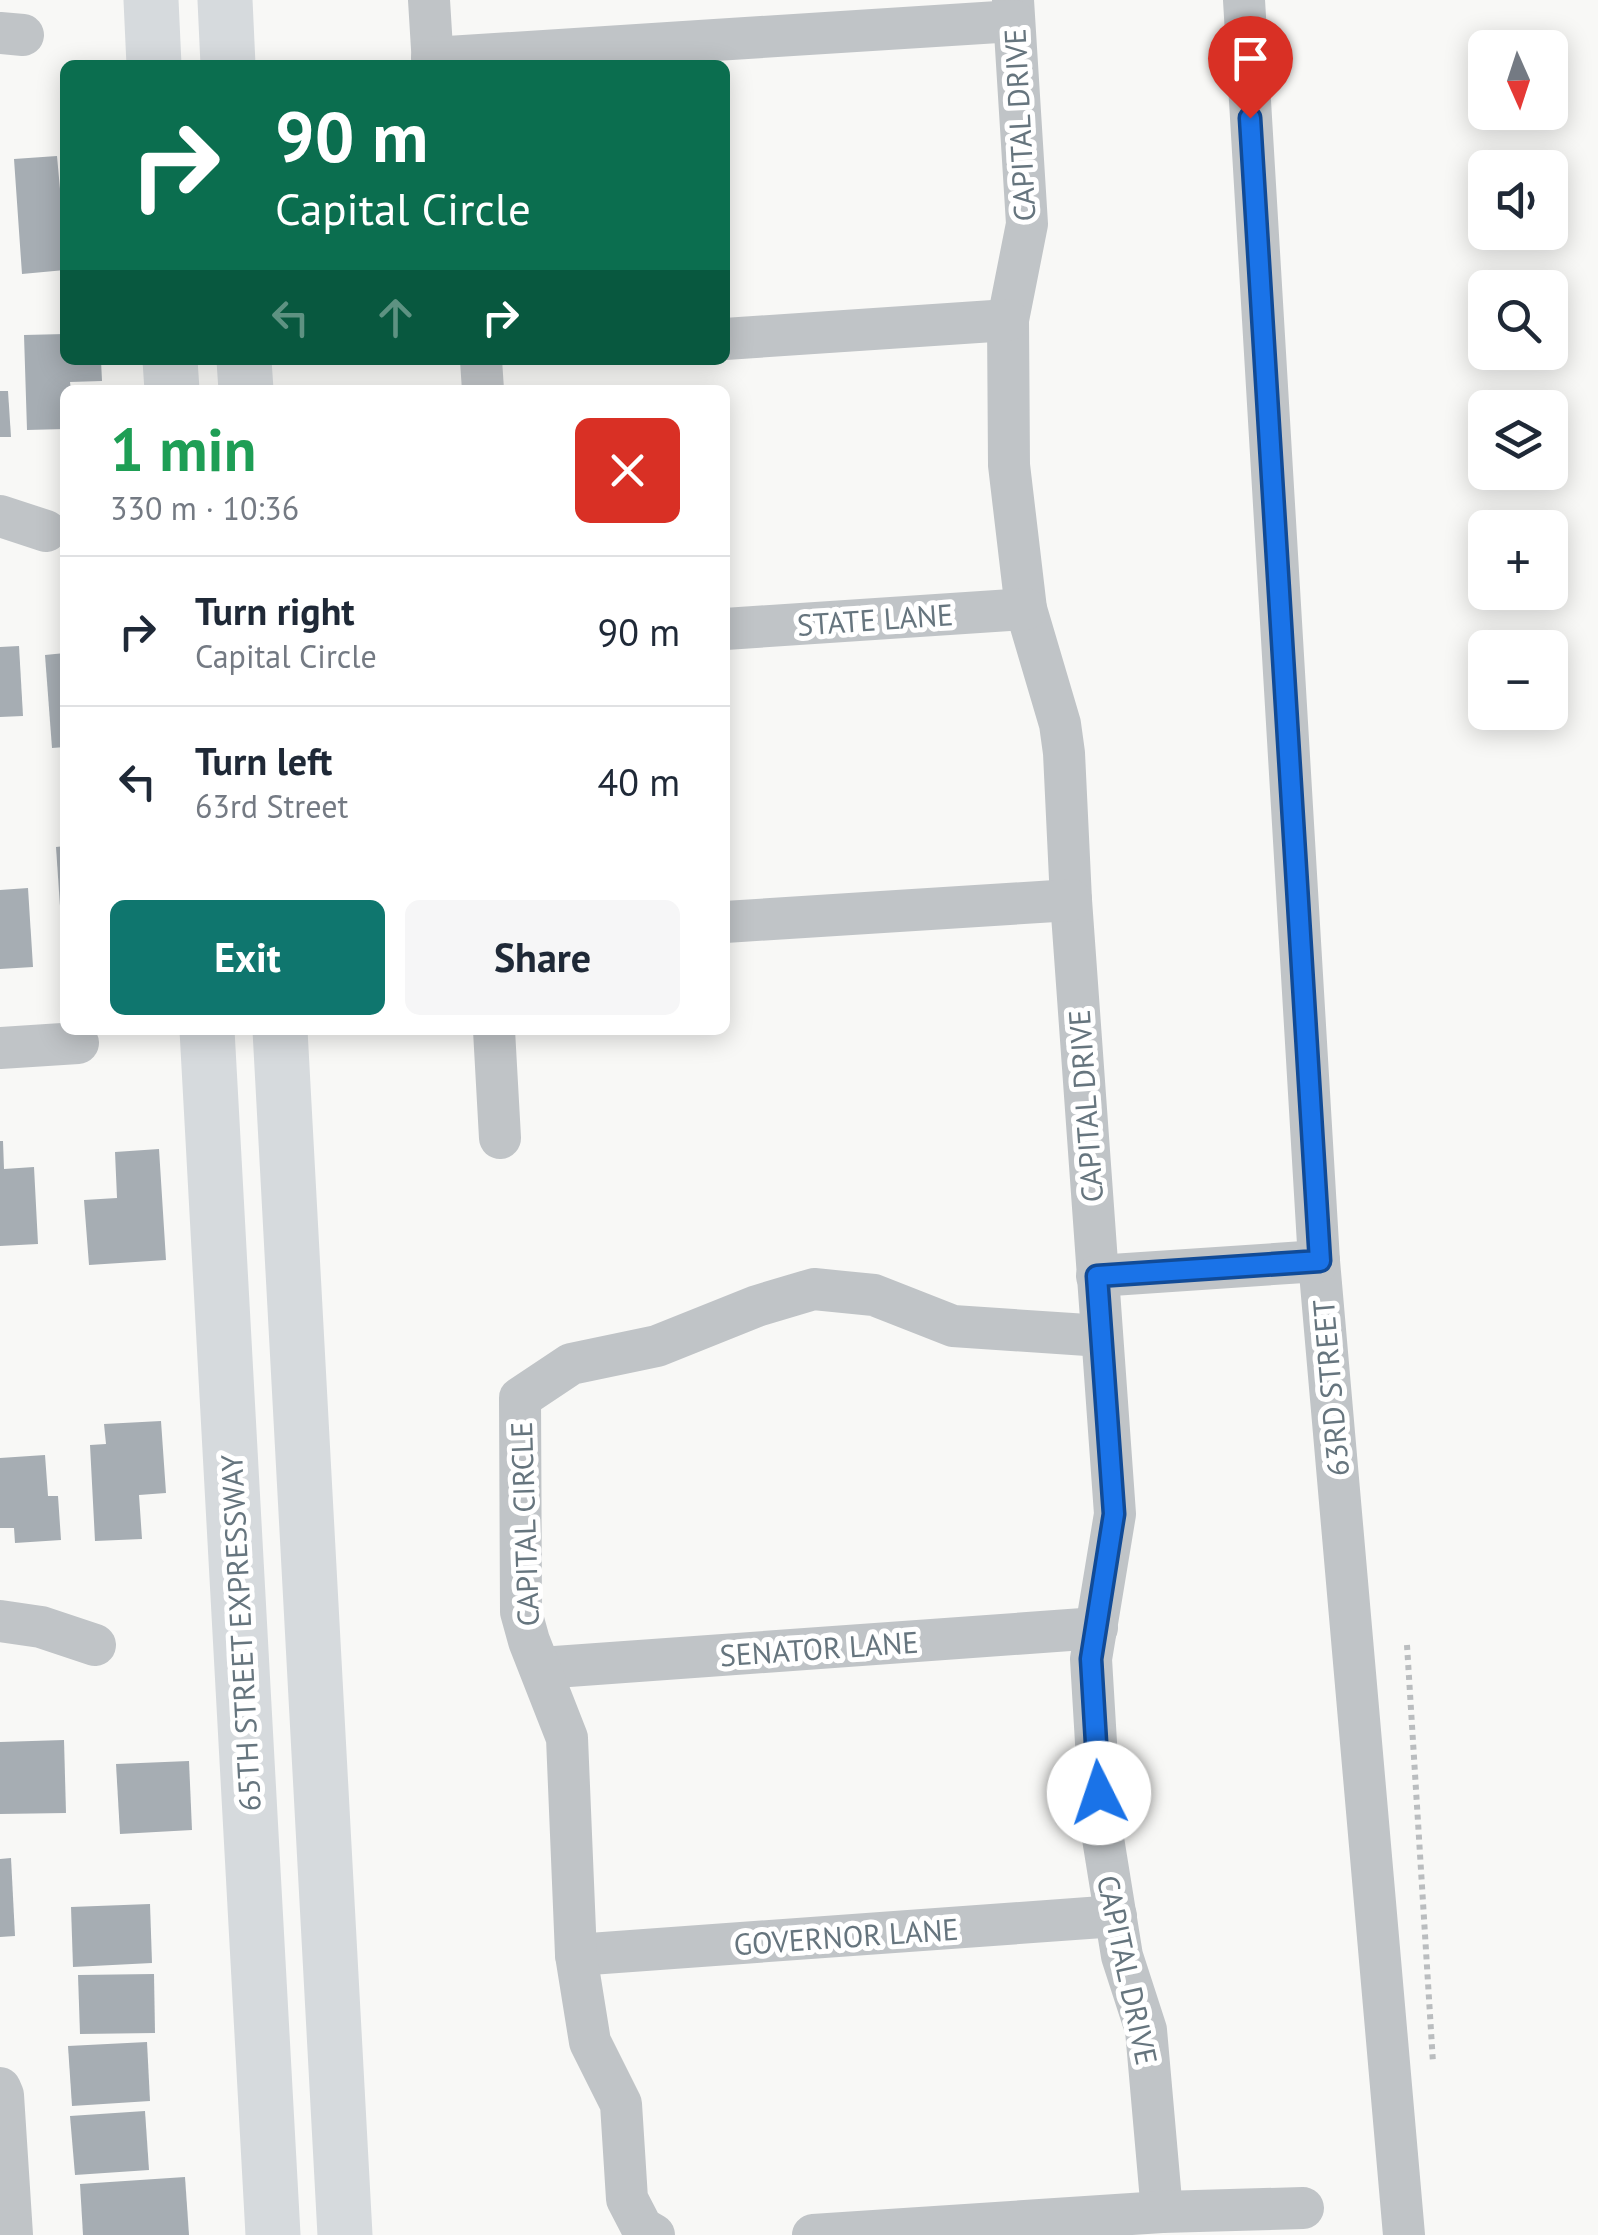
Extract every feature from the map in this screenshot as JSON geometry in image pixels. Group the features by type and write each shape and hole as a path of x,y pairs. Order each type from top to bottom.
{"main road":[{"path":"151,0 154,60"},
{"path":"225,0 228,60"},
{"name":"65TH STREET EXPRESSWAY","path":"207,1035 272,2235"},
{"path":"280,1035 345,2235"}],"street":[{"path":"429,0 433,60"},
{"name":"63RD STREET","path":"1244,0 1320,1261 1404,2235"},
{"path":"455,60 1013,10"},
{"name":"CAPITAL DRIVE","path":"1013,10 1027,224 1008,320 1008,465 1026,609 1060,724 1114,1514 1091,1659 1101,1826 1122,1956 1146,2030 1162,2212"},
{"path":"730,338 1008,320"},
{"path":"0,516 46,531"},
{"name":"STATE LANE","path":"730,629 1026,609"},
{"path":"730,922 1071,900"},
{"path":"494,1035 500,1138"},
{"path":"0,1048 78,1043"},
{"path":"1097,1276 1320,1261"},
{"name":"CAPITAL CIRCLE","path":"654,2235 642,2228 627,2199 621,2104 590,2042 576,1956 567,1738 521,1612 520,1398 571,1364 657,1346 758,1306 814,1289 874,1295 953,1326 1102,1336"},
{"path":"0,1621 41,1626 95,1645"},
{"name":"SENATOR LANE","path":"541,1668 1097,1628"},
{"name":"GOVERNOR LANE","path":"576,1956 1116,1916"},
{"path":"0,2088 4,2094 12,2235"},
{"path":"813,2235 1162,2212 1302,2208"}],"path":[{"path":"1407,1645 1433,2065"}],"building":[{"path":"57,156 60,270 22,274 14,159"},
{"path":"60,334 60,365 101,365 102,381 60,385 60,429 27,430 24,335"},
{"path":"0,391 8,391 11,437 0,437"},
{"path":"19,646 23,716 0,717 0,647"},
{"path":"60,654 60,747 52,748 45,655"},
{"path":"56,847 60,847 60,906"},
{"path":"28,888 33,967 0,969 0,890"},
{"path":"0,1141 4,1169 34,1167 38,1244 0,1246"},
{"path":"159,1149 166,1260 89,1265 84,1200 117,1198 115,1152"},
{"path":"161,1421 166,1493 139,1495 142,1539 95,1541 90,1445 106,1444 104,1424"},
{"path":"45,1455 48,1496 58,1496 61,1540 15,1543 14,1528 0,1528 0,1458"},
{"path":"64,1740 66,1813 0,1814 0,1742"},
{"path":"189,1761 192,1830 120,1834 116,1764"},
{"path":"11,1858 15,1936 0,1937 0,1859"},
{"path":"150,1904 152,1963 73,1967 71,1907"},
{"path":"154,1974 155,2033 80,2034 78,1975"},
{"path":"147,2042 150,2101 72,2106 68,2046"},
{"path":"145,2111 149,2170 75,2175 70,2116"},
{"path":"185,2177 189,2235 83,2235 80,2184"}],"route":[{"path":"1099,1793 1091,1659 1114,1514 1097,1276 1320,1261 1250,118"}]}
